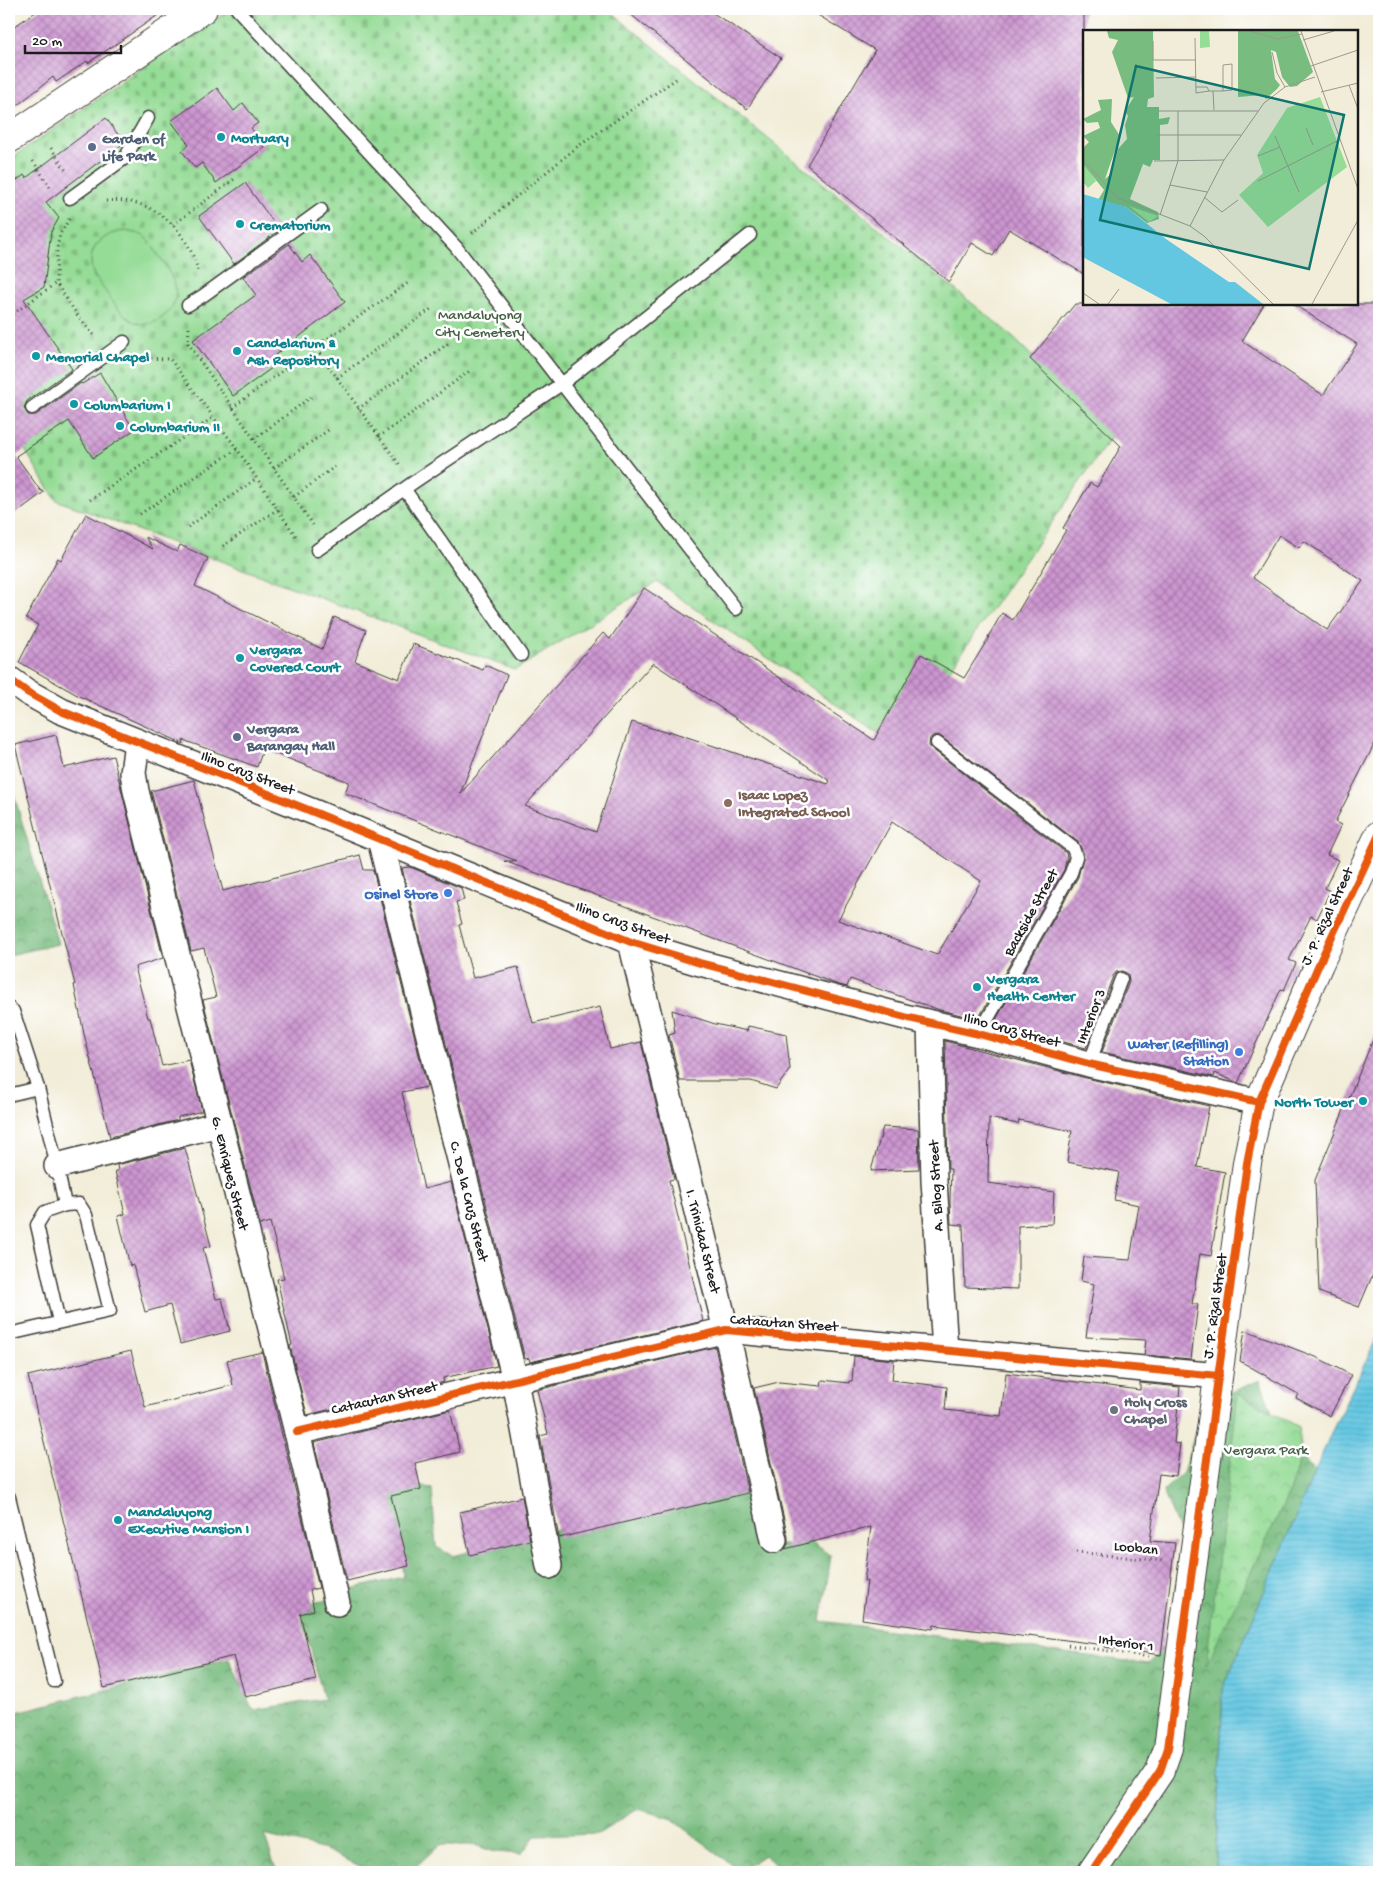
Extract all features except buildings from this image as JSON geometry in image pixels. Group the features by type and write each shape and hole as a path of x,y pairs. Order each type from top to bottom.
{"street":[{"path":"18,147 203,9"},
{"name":"Ilino Cruz Street","path":"9,679 27,692 61,711 631,942 700,963 930,1023 980,1034 1089,1064 1259,1102"},
{"name":"G. Enriquez Street","path":"137,742 133,773 136,791 297,1432 337,1602"},
{"name":"J. P. Rizal Street","path":"1092,1872 1160,1771 1168,1748 1247,1163 1259,1102 1319,964 1379,835"},
{"name":"C. De la Cruz Street","path":"380,839 515,1380 550,1566"},
{"name":"I. Trinidad Street","path":"631,942 726,1330 774,1540"},
{"name":"A. Bilog Street","path":"930,1023 934,1182 945,1350"},
{"path":"57,1166 219,1124"},
{"name":"Catacutan Street","path":"297,1432 726,1330 1219,1376"}],"lane":[{"path":"237,9 456,247 736,609"},
{"path":"75,194 125,158 148,118"},
{"path":"188,305 321,210"},
{"path":"322,547 563,383 750,235"},
{"path":"32,408 124,342"},
{"path":"409,486 521,655"},
{"name":"Backside Street","path":"937,743 1073,848 1076,857 1071,873 980,1034"},
{"name":"Interior 3","path":"1089,1064 1121,979"},
{"path":"9,1008 13,1011 38,1088 65,1206"},
{"path":"9,1095 38,1088"},
{"path":"9,1334 110,1311 86,1215 79,1204 45,1212 37,1225 59,1322"},
{"path":"9,1497 54,1681"}],"path":[{"path":"456,247 577,147 679,77"},
{"path":"47,141 75,194 89,204 109,200 138,204 158,212 178,229 194,256 204,295 189,329 188,343 294,497 322,547"},
{"path":"18,147 54,194"},
{"path":"174,225 237,176"},
{"path":"70,218 60,234 57,249 56,284 80,319 110,351 140,358 170,359 237,449 302,545"},
{"path":"9,317 56,284"},
{"path":"408,284 315,347 379,437 409,486"},
{"path":"337,378 431,308"},
{"path":"358,409 450,342"},
{"path":"232,408 294,362"},
{"path":"379,437 471,370"},
{"path":"254,439 311,397"},
{"path":"90,500 214,417"},
{"path":"274,468 330,429"},
{"path":"140,514 237,449"},
{"path":"294,497 337,465"},
{"path":"188,527 257,478"},
{"path":"223,546 278,509"}],"green space":[{"name":"Mandaluyong City Cemetery","path":"232,9 607,9 1004,329 1113,434 897,746 657,582 515,670 56,500 9,424 9,160 190,35"},
{"path":"124,231 144,236 148,240 168,271 175,286 176,294 170,310 154,322 137,323 123,314 93,273 91,257 97,244 109,235"},
{"path":"9,778 58,944 9,955"},
{"path":"1260,1380 1281,1437 1315,1471 1223,1689 1215,1872 967,1872 960,1869 944,1872 873,1872 858,1869 823,1872 785,1872 764,1855 740,1871 670,1818 638,1809 598,1834 535,1836 521,1854 495,1852 475,1845 439,1845 410,1872 376,1872 326,1850 264,1835 277,1872 9,1872 9,1714 229,1659 253,1710 324,1699 299,1604 324,1601 351,1589 404,1577 398,1522 365,1528 404,1479 432,1489 436,1547 453,1556 699,1494 752,1485 764,1547 812,1542 831,1556 821,1621 1149,1664 1172,1638 1181,1535 1163,1491 1183,1473 1204,1404"},
{"name":"Vergara Park","path":"1238,1394 1299,1427 1301,1456 1288,1495 1206,1665"}],"water":[{"path":"1379,1334 1379,1872 1215,1872 1223,1689 1331,1433"}],"cycle path":[{"path":"9,679 27,692 61,711 631,942 700,963 1089,1064 1259,1102"},
{"path":"1092,1872 1160,1771 1168,1748 1247,1163 1259,1102 1319,964 1379,835"},
{"path":"297,1432 726,1330 1219,1376"}],"place":[{"name":"Mortuary","path":"221,137"},
{"name":"Garden of Life Park","path":"92,147"},
{"name":"Crematorium","path":"240,224"},
{"name":"Candelarium & Ash Repository","path":"237,351"},
{"name":"Memorial Chapel","path":"36,356"},
{"name":"Columbarium I","path":"74,404"},
{"name":"Columbarium II","path":"120,426"},
{"name":"Vergara Covered Court","path":"240,658"},
{"name":"Vergara Barangay Hall","path":"237,737"},
{"name":"Isaac Lopez Integrated School","path":"728,803"},
{"name":"Osinel Store","path":"448,893"},
{"name":"Vergara Health Center","path":"977,987"},
{"name":"Water (Refilling) Station","path":"1239,1052"},
{"name":"North Tower","path":"1363,1101"},
{"name":"Holy Cross Chapel","path":"1114,1410"},
{"name":"Mandaluyong Executive Mansion I","path":"118,1520"}]}
